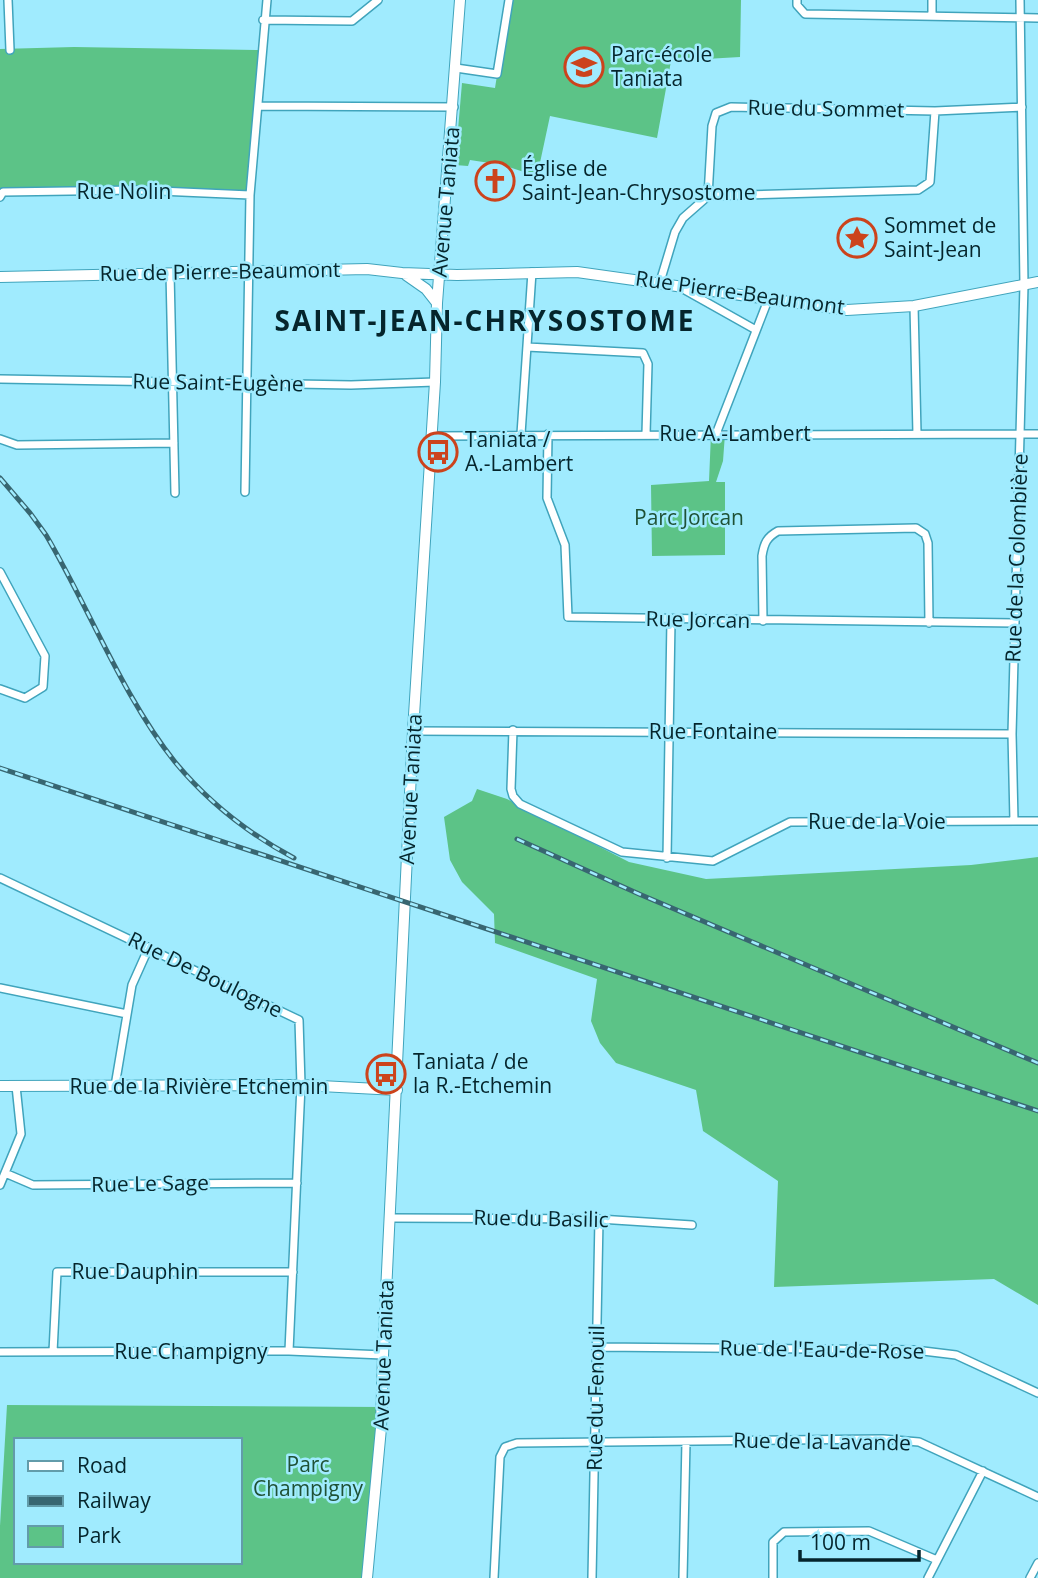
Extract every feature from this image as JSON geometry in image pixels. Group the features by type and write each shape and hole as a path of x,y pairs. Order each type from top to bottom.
{"main road":[{"name":"Avenue Taniata","path":"367,1578 381,1428 413,731 435,382 437,303 454,107 460,0"},
{"name":"Rue de Pierre-Beaumont","path":"0,277 367,269 439,274"},
{"name":"Rue Pierre-Beaumont","path":"439,274 577,272 847,310 914,306 1038,282"},
{"path":"402,273 413,278 437,303"},
{"name":"Rue de la Rivière Etchemin","path":"0,1086 301,1085 397,1090"}],"street":[{"path":"7,0 10,50"},
{"path":"245,492 250,195 259,106 263,20 267,0"},
{"path":"263,20 352,21 378,0"},
{"path":"456,68 497,74 509,0"},
{"path":"797,0 797,5 805,13 1038,18"},
{"path":"932,0 932,15"},
{"name":"Rue de la Colombière","path":"1014,821 1012,734 1024,285 1020,0"},
{"path":"259,106 454,107"},
{"name":"Rue du Sommet","path":"708,196 712,126 716,113 731,107 935,111 1021,107"},
{"path":"660,282 675,232 683,218 708,196 918,190 930,182 935,111"},
{"name":"Rue Nolin","path":"0,197 3,192 137,190 250,195"},
{"path":"521,434 532,272"},
{"path":"170,273 175,493"},
{"path":"674,284 756,330"},
{"path":"716,434 768,300"},
{"path":"914,306 917,434"},
{"path":"527,347 643,353 648,364 646,434"},
{"name":"Rue Saint-Eugène","path":"0,379 351,385 435,382"},
{"name":"Rue A.-Lambert","path":"431,436 1038,433"},
{"name":"Rue Jorcan","path":"548,434 547,498 565,545 568,617 1015,623"},
{"path":"0,439 17,445 174,443"},
{"path":"762,621 762,556 769,536 778,531 916,528 925,534 928,543 929,623"},
{"path":"0,572 45,656 43,687 25,698 0,689"},
{"path":"667,858 671,620"},
{"name":"Rue de la Voie","path":"513,730 511,789 520,804 622,852 713,861 790,822 1038,821"},
{"name":"Rue Fontaine","path":"413,731 1012,734"},
{"name":"Rue De Boulogne","path":"0,878 299,1020 301,1085 289,1351"},
{"path":"115,1086 132,985 149,947"},
{"path":"0,988 127,1014"},
{"path":"0,1185 21,1134 16,1086"},
{"name":"Rue Le Sage","path":"5,1173 33,1185 297,1183"},
{"name":"Rue du Basilic","path":"390,1218 599,1219 692,1225"},
{"name":"Rue du Fenouil","path":"592,1578 599,1219"},
{"name":"Rue Dauphin","path":"53,1352 57,1272 293,1272"},
{"name":"Rue de l'Eau-de-Rose","path":"597,1347 915,1350 956,1355 1038,1393"},
{"name":"Rue Champigny","path":"0,1352 289,1351 383,1355"},
{"name":"Rue de la Lavande","path":"494,1578 500,1457 505,1447 517,1443 883,1439 919,1442 1038,1497"},
{"path":"683,1578 685,1442"},
{"path":"928,1578 983,1471"},
{"path":"773,1578 773,1542 784,1532 869,1531 937,1560"},
{"path":"1030,1578 1038,1563"}],"green space":[{"name":"Parc-école Taniata","path":"509,0 741,0 740,57 671,61 657,138 550,116 538,172 533,175 503,165 470,160 468,166 455,165 462,83 495,88"},
{"path":"74,47 261,50 250,195 3,192 0,197 0,49"},
{"name":"Parc Jorcan","path":"711,434 725,434 723,461 716,482 725,482 725,555 652,556 651,485 709,481"},
{"path":"477,789 507,799 629,862 706,879 971,865 1038,857 1038,1305 994,1279 774,1287 778,1181 703,1131 696,1090 616,1063 600,1043 591,1021 597,979 495,943 494,914 462,882 450,860 444,817 472,801"},
{"name":"Parc Champigny","path":"7,1405 383,1407 368,1578 0,1578 0,1526"}],"railway":[{"path":"0,478 46,535 123,681 156,737 175,762 230,816 294,858"},
{"path":"0,768 1038,1111"},
{"path":"517,839 639,894 1038,1063"}],"place":[{"name":"Parc-école Taniata","path":"584,67"},
{"name":"Église de Saint-Jean-Chrysostome","path":"495,181"},
{"name":"Sommet de Saint-Jean","path":"857,238"},
{"name":"Taniata / A.-Lambert","path":"438,452"},
{"name":"Taniata / de la R.-Etchemin","path":"386,1074"}],"district":[{"name":"SAINT-JEAN-CHRYSOSTOME","path":"485,321"}]}
